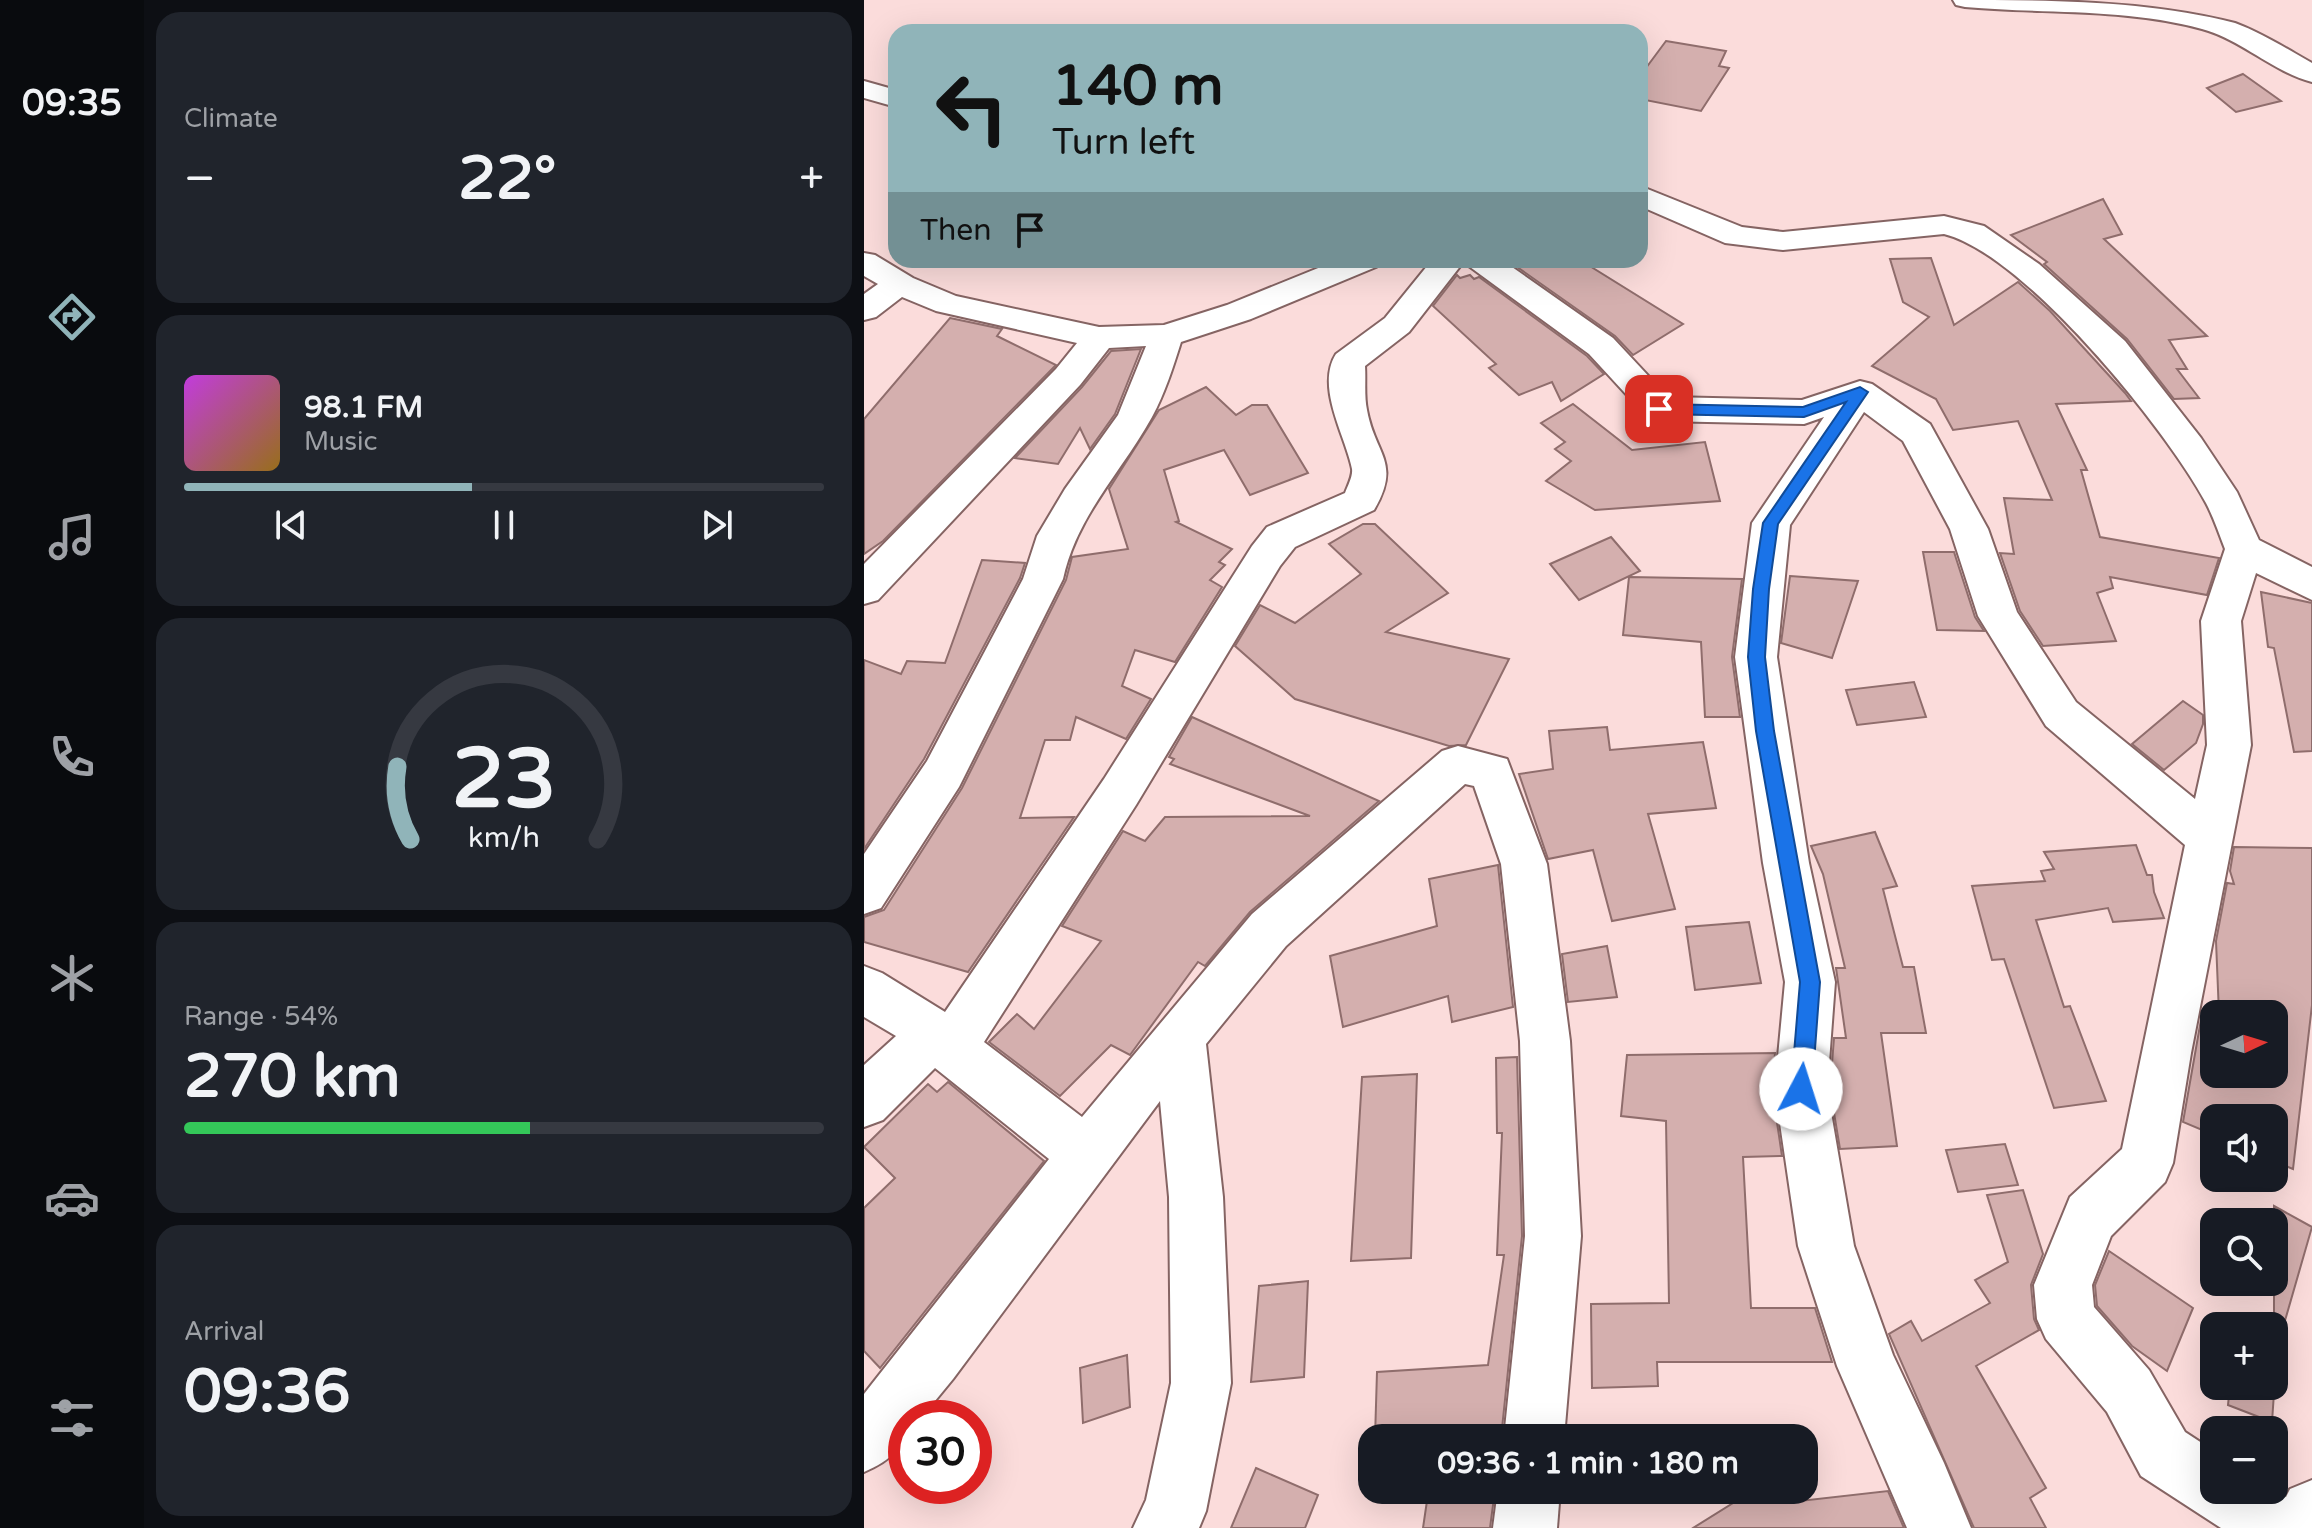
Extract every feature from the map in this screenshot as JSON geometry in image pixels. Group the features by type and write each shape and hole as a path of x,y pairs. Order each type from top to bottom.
{"street":[{"path":"1965,0 2044,3 2191,18 2218,25 2312,74"},
{"path":"864,89 888,96"},
{"path":"1648,198 1736,236 1783,241 1944,225 1973,232 2028,271 2113,349 2188,447 2224,501 2244,549 2312,585"},
{"path":"864,262 900,283 947,304 1099,338 1166,335 1239,312 1346,268"},
{"path":"864,1101 942,1042 1120,792 1266,556 1281,537 1361,501 1371,472 1349,410 1348,362 1397,325 1443,268"},
{"path":"1492,268 1601,346 1659,409 1804,412 1860,392"},
{"path":"864,310 900,283"},
{"path":"864,893 943,774 1043,579 1047,553 1084,486 1130,425 1150,385 1166,335"},
{"path":"864,589 1068,377 1099,338"},
{"path":"1860,392 1917,433 1969,529 1998,616 2061,714 2210,838"},
{"path":"1860,392 1771,523 1756,657 1786,863 1810,982 1801,1089 1826,1246 1867,1366 1939,1528"},
{"path":"2200,1478 2163,1454 2128,1391 2066,1319 2063,1285 2090,1217 2146,1163 2165,1053 2229,745 2221,621 2244,549"},
{"path":"864,1441 932,1358 1086,1154 1269,930 1458,764 1491,772 1524,864 1545,1041 1553,1236 1535,1424"},
{"path":"864,990 914,1019 1086,1154"},
{"path":"1165,1528 1175,1511 1201,1383 1196,1197 1180,1036"},
{"path":"1525,1528 1528,1504"},
{"path":"2241,1504 2278,1528"},
{"path":"2306,1528 2312,1511"}],"building":[{"path":"1666,41 1726,51 1719,66 1729,68 1701,111 1648,101 1648,65"},
{"path":"2243,74 2281,101 2236,112 2207,88"},
{"path":"2103,199 2122,234 2104,239 2207,336 2169,340 2187,369 2177,369 2199,398 2174,399 2127,339 2044,264 2047,262 2011,235"},
{"path":"1931,258 1954,325 2018,282 2050,311 2125,393 2131,401 2056,404 2087,470 2081,470 2100,537 2219,558 2207,595 2110,577 2113,588 2097,593 2116,641 2043,646 2020,611 2000,553 2014,554 2004,498 2052,500 2018,421 1953,430 1936,399 1872,366 1929,317 1903,302 1890,259"},
{"path":"1519,268 1593,268 1683,324 1633,355 1615,336"},
{"path":"1457,275 1460,278 1470,275 1474,279 1479,277 1587,356 1604,374 1561,401 1552,382 1519,395 1489,368 1496,364 1433,306"},
{"path":"950,318 1002,329 997,336 1056,365 883,541 864,554 864,419"},
{"path":"1141,349 1115,414 1090,449 1080,428 1058,464 1015,458 1082,387 1111,351"},
{"path":"1206,387 1236,415 1252,405 1267,405 1308,473 1250,495 1224,450 1164,470 1179,521 1176,522 1232,549 1219,562 1225,565 1210,580 1222,587 1175,662 1135,650 1122,686 1151,699 1126,739 1076,717 1070,740 1045,740 1020,818 1074,817 968,972 864,942 864,917 884,910 962,788 1066,580 1072,557 1128,549 1109,489 1159,410"},
{"path":"1573,404 1632,450 1705,442 1720,501 1595,510 1546,481 1571,461 1555,449 1565,442 1541,423"},
{"path":"1363,524 1375,524 1448,593 1386,632 1509,659 1466,745 1449,746 1295,699 1235,646 1260,605 1295,623 1361,574 1329,544"},
{"path":"1611,537 1640,571 1579,600 1550,564"},
{"path":"1923,552 1954,552 1975,617 1984,631 1937,630"},
{"path":"982,560 1025,563 1020,578 924,759 864,849 864,660 901,674 907,661 945,663"},
{"path":"1790,576 1858,581 1832,658 1781,643"},
{"path":"1629,577 1742,579 1732,657 1740,717 1705,717 1701,642 1623,635"},
{"path":"2261,592 2312,603 2312,751 2294,752 2274,648 2268,647"},
{"path":"1914,682 1926,717 1857,725 1846,690"},
{"path":"2183,701 2203,715 2203,724 2196,743 2164,770 2132,744"},
{"path":"1192,717 1379,801 1250,912 1205,966 1198,962 1130,1055 1111,1045 1060,1096 989,1042 1017,1014 1034,1029 1101,941 1062,926 1123,831 1145,841 1165,817 1310,816 1170,764 1174,759 1169,757"},
{"path":"1607,727 1610,750 1703,742 1716,808 1648,814 1675,909 1612,921 1593,850 1548,859 1519,774 1553,769 1549,731"},
{"path":"1875,832 1897,886 1883,889 1903,967 1914,967 1926,1033 1881,1033 1897,1146 1840,1149 1830,1089 1834,1038 1846,1038 1836,968 1845,968 1823,874 1811,846"},
{"path":"2136,845 2147,875 2152,875 2154,892 2164,918 2113,922 2108,908 2036,920 2064,1007 2070,1006 2106,1101 2054,1108 2004,959 1992,960 1972,886 2045,881 2041,871 2054,869 2044,852"},
{"path":"2234,847 2312,848 2312,1005 2293,1169 2288,1167 2288,1104 2200,1104 2200,1129 2183,1122 2200,1025 2200,1088 2288,1088 2288,1000 2218,1000 2216,941 2227,883 2234,884 2230,871"},
{"path":"1498,865 1513,1007 1452,1022 1448,996 1343,1027 1330,956 1437,926 1429,879"},
{"path":"1749,922 1761,983 1695,990 1686,927"},
{"path":"1607,946 1617,997 1568,1002 1562,954"},
{"path":"1775,1053 1772,1089 1782,1156 1743,1157 1751,1308 1815,1308 1832,1362 1657,1362 1658,1386 1592,1388 1591,1304 1669,1303 1666,1121 1621,1116 1627,1055"},
{"path":"1517,1057 1522,1236 1502,1424 1375,1424 1377,1372 1488,1365 1504,1255 1497,1255 1502,1133 1497,1133 1496,1058"},
{"path":"1417,1074 1411,1258 1351,1261 1362,1077"},
{"path":"948,1082 1044,1161 880,1368 864,1351 864,1208 895,1178 864,1147 928,1084 937,1092"},
{"path":"2005,1144 2018,1185 1958,1192 1946,1150"},
{"path":"2023,1190 2043,1254 2031,1285 2034,1319 2039,1330 1976,1366 2046,1488 2030,1498 2046,1528 1974,1528 1889,1334 1911,1321 1922,1341 1990,1303 1975,1280 2008,1262 1987,1195"},
{"path":"2288,1214 2312,1227 2287,1312 2274,1312 2274,1296 2288,1296"},
{"path":"2109,1251 2193,1308 2167,1371 2132,1346 2097,1306 2095,1285"},
{"path":"1308,1281 1304,1377 1251,1382 1259,1286"},
{"path":"1127,1355 1130,1407 1083,1423 1080,1368"},
{"path":"2229,1400 2274,1400 2272,1416 2256,1416 2228,1405"},
{"path":"1256,1468 1318,1495 1305,1528 1231,1528"},
{"path":"1888,1491 1904,1528 1693,1528 1732,1504 1818,1504 1818,1499"},
{"path":"1427,1504 1493,1504 1490,1528 1423,1528"}],"route":[{"path":"1659,409 1804,412 1860,392 1771,523 1761,589 1756,657 1765,731 1786,863 1810,982 1801,1089"}]}
